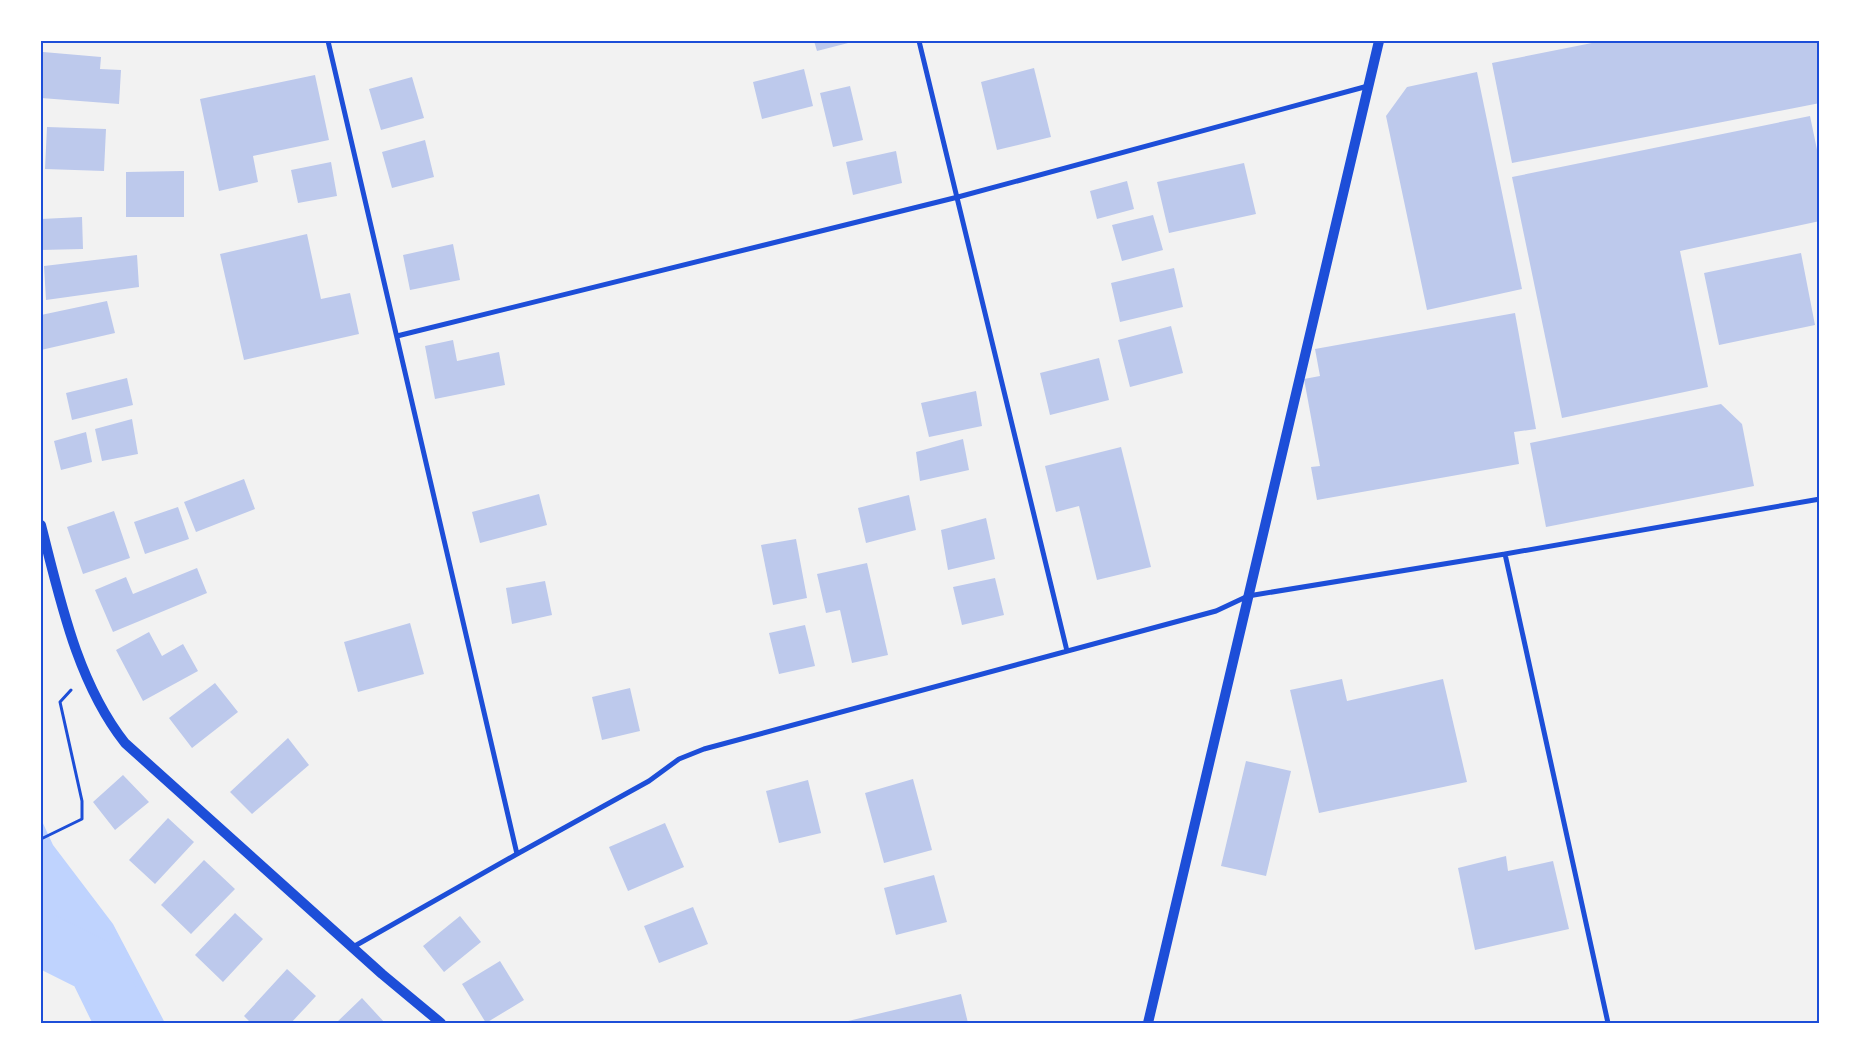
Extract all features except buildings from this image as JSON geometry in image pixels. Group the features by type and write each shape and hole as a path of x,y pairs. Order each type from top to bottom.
{"main road":[{"path":"1148,1023 1379,41"},
{"path":"41,525 68,624 86,672 106,716 125,743 353,948 441,1023"}],"street":[{"path":"328,41 517,854"},
{"path":"919,41 1068,651"},
{"path":"397,336 958,197 1368,86"},
{"path":"353,948 649,781 678,759 704,749 1216,611 1248,596 1505,554 1820,499"},
{"path":"1505,554 1608,1023"}],"path":[{"path":"41,839 82,819 82,801 60,702 86,672"}],"water":[{"path":"41,819 53,845 113,924 165,1023 124,1023 95,966 41,939"}],"waterway":[{"path":"41,939 95,966 123,1023"}]}
